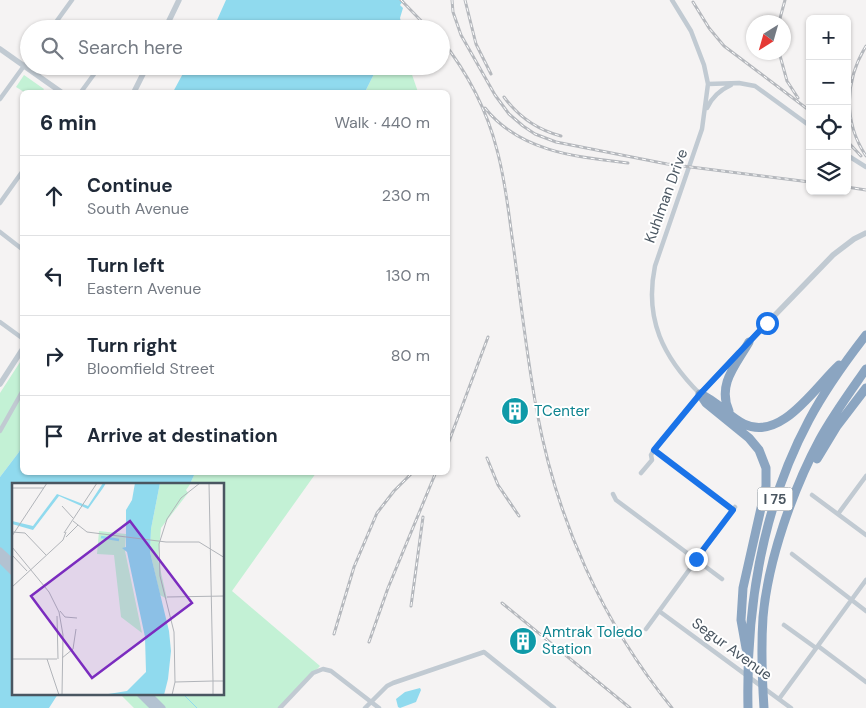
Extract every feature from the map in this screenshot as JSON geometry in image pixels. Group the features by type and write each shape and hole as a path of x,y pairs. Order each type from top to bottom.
{"highway":[{"name":"I 75","path":"748,708 748,656 755,586 766,530 774,503 790,460 809,420 849,357 866,335"},
{"path":"730,414 724,394 725,384 749,342"},
{"path":"700,394 710,398 743,424 759,428 773,426 783,421 795,411 849,357"},
{"name":"I 75","path":"764,707 762,670 763,616 784,524 819,441 866,369"},
{"path":"784,524 821,450 866,388"},
{"path":"700,394 706,403 749,438 759,450 766,468 766,486 743,588 741,620 748,656"}],"main road":[{"path":"0,551 12,562"},
{"path":"0,559 12,571"},
{"path":"142,696 154,708"},
{"path":"150,696 162,708"}],"street":[{"path":"58,20 72,0"},
{"path":"169,20 179,0"},
{"name":"Kuhlman Drive","path":"672,0 691,31 704,65 708,84 705,112 699,138 655,266 652,279 653,315 666,352 683,377 700,394"},
{"path":"0,49 20,63"},
{"path":"0,99 20,72"},
{"path":"37,75 58,90"},
{"path":"82,90 93,75"},
{"path":"135,90 142,75"},
{"path":"705,112 709,103 718,92 730,85 739,83"},
{"path":"708,84 739,83 755,86 806,123"},
{"path":"851,158 866,167"},
{"path":"0,203 20,175"},
{"path":"0,232 20,247"},
{"path":"641,473 652,460 651,455 654,450 700,394 833,255 854,239 866,233"},
{"path":"0,322 20,337"},
{"path":"0,384 20,353"},
{"path":"0,431 20,396"},
{"path":"646,629 734,508 654,450"},
{"path":"838,514 866,476"},
{"path":"613,494 616,500 722,579"},
{"path":"812,494 866,536"},
{"path":"792,554 866,611"},
{"path":"779,699 866,580"},
{"name":"Segur Avenue","path":"659,611 791,708"},
{"path":"784,625 866,682"},
{"path":"365,708 387,686 393,683 484,652 554,708"},
{"path":"280,708 313,673 320,669 331,672 380,708"}],"green space":[{"path":"24,75 44,89 21,90 16,87"},
{"path":"374,75 412,75 417,90 366,90"},
{"path":"20,362 20,449 0,477 0,393"},
{"path":"194,475 315,475 232,591 320,666 281,708 134,708 122,696 225,696 225,483 190,483"}],"water":[{"path":"226,0 404,0 400,5 403,8 401,20 217,20"},
{"path":"182,75 374,75 366,90 174,90"},
{"path":"20,449 20,475 194,475 190,483 12,483 12,696 57,696 49,708 0,708 0,477"},
{"path":"420,688 421,690 416,702 398,707 396,699 405,692"}],"waterway":[{"path":"185,696 197,708"}],"railway":[{"path":"401,0 420,20"},
{"path":"452,0 453,12 461,35 495,95 509,114 535,134 556,142 667,164 806,181"},
{"path":"465,0 476,44 491,74"},
{"path":"781,15 785,0"},
{"path":"693,2 709,28 724,46 806,108"},
{"path":"866,46 854,73 850,101 853,129 866,156"},
{"path":"450,52 475,91 488,120 497,150 507,200 537,412 557,492 570,530 604,605 624,641 672,708"},
{"path":"781,60 787,81 798,98"},
{"path":"504,97 529,121 544,130 561,136"},
{"path":"485,108 499,123 515,134 550,150 570,155 628,163"},
{"path":"851,145 861,156"},
{"path":"851,188 866,190"},
{"path":"450,439 488,337"},
{"path":"487,458 498,485 519,516"},
{"path":"334,634 354,567 377,513 394,491 410,475"},
{"path":"369,642 388,588 435,475"},
{"path":"411,606 423,517"},
{"path":"502,603 630,708"}],"place":[{"name":"TCenter","path":"515,411"},
{"name":"Amtrak Toledo Station","path":"523,641"}],"route":[{"path":"696,559 733,510 654,450 700,394 767,323"}]}
